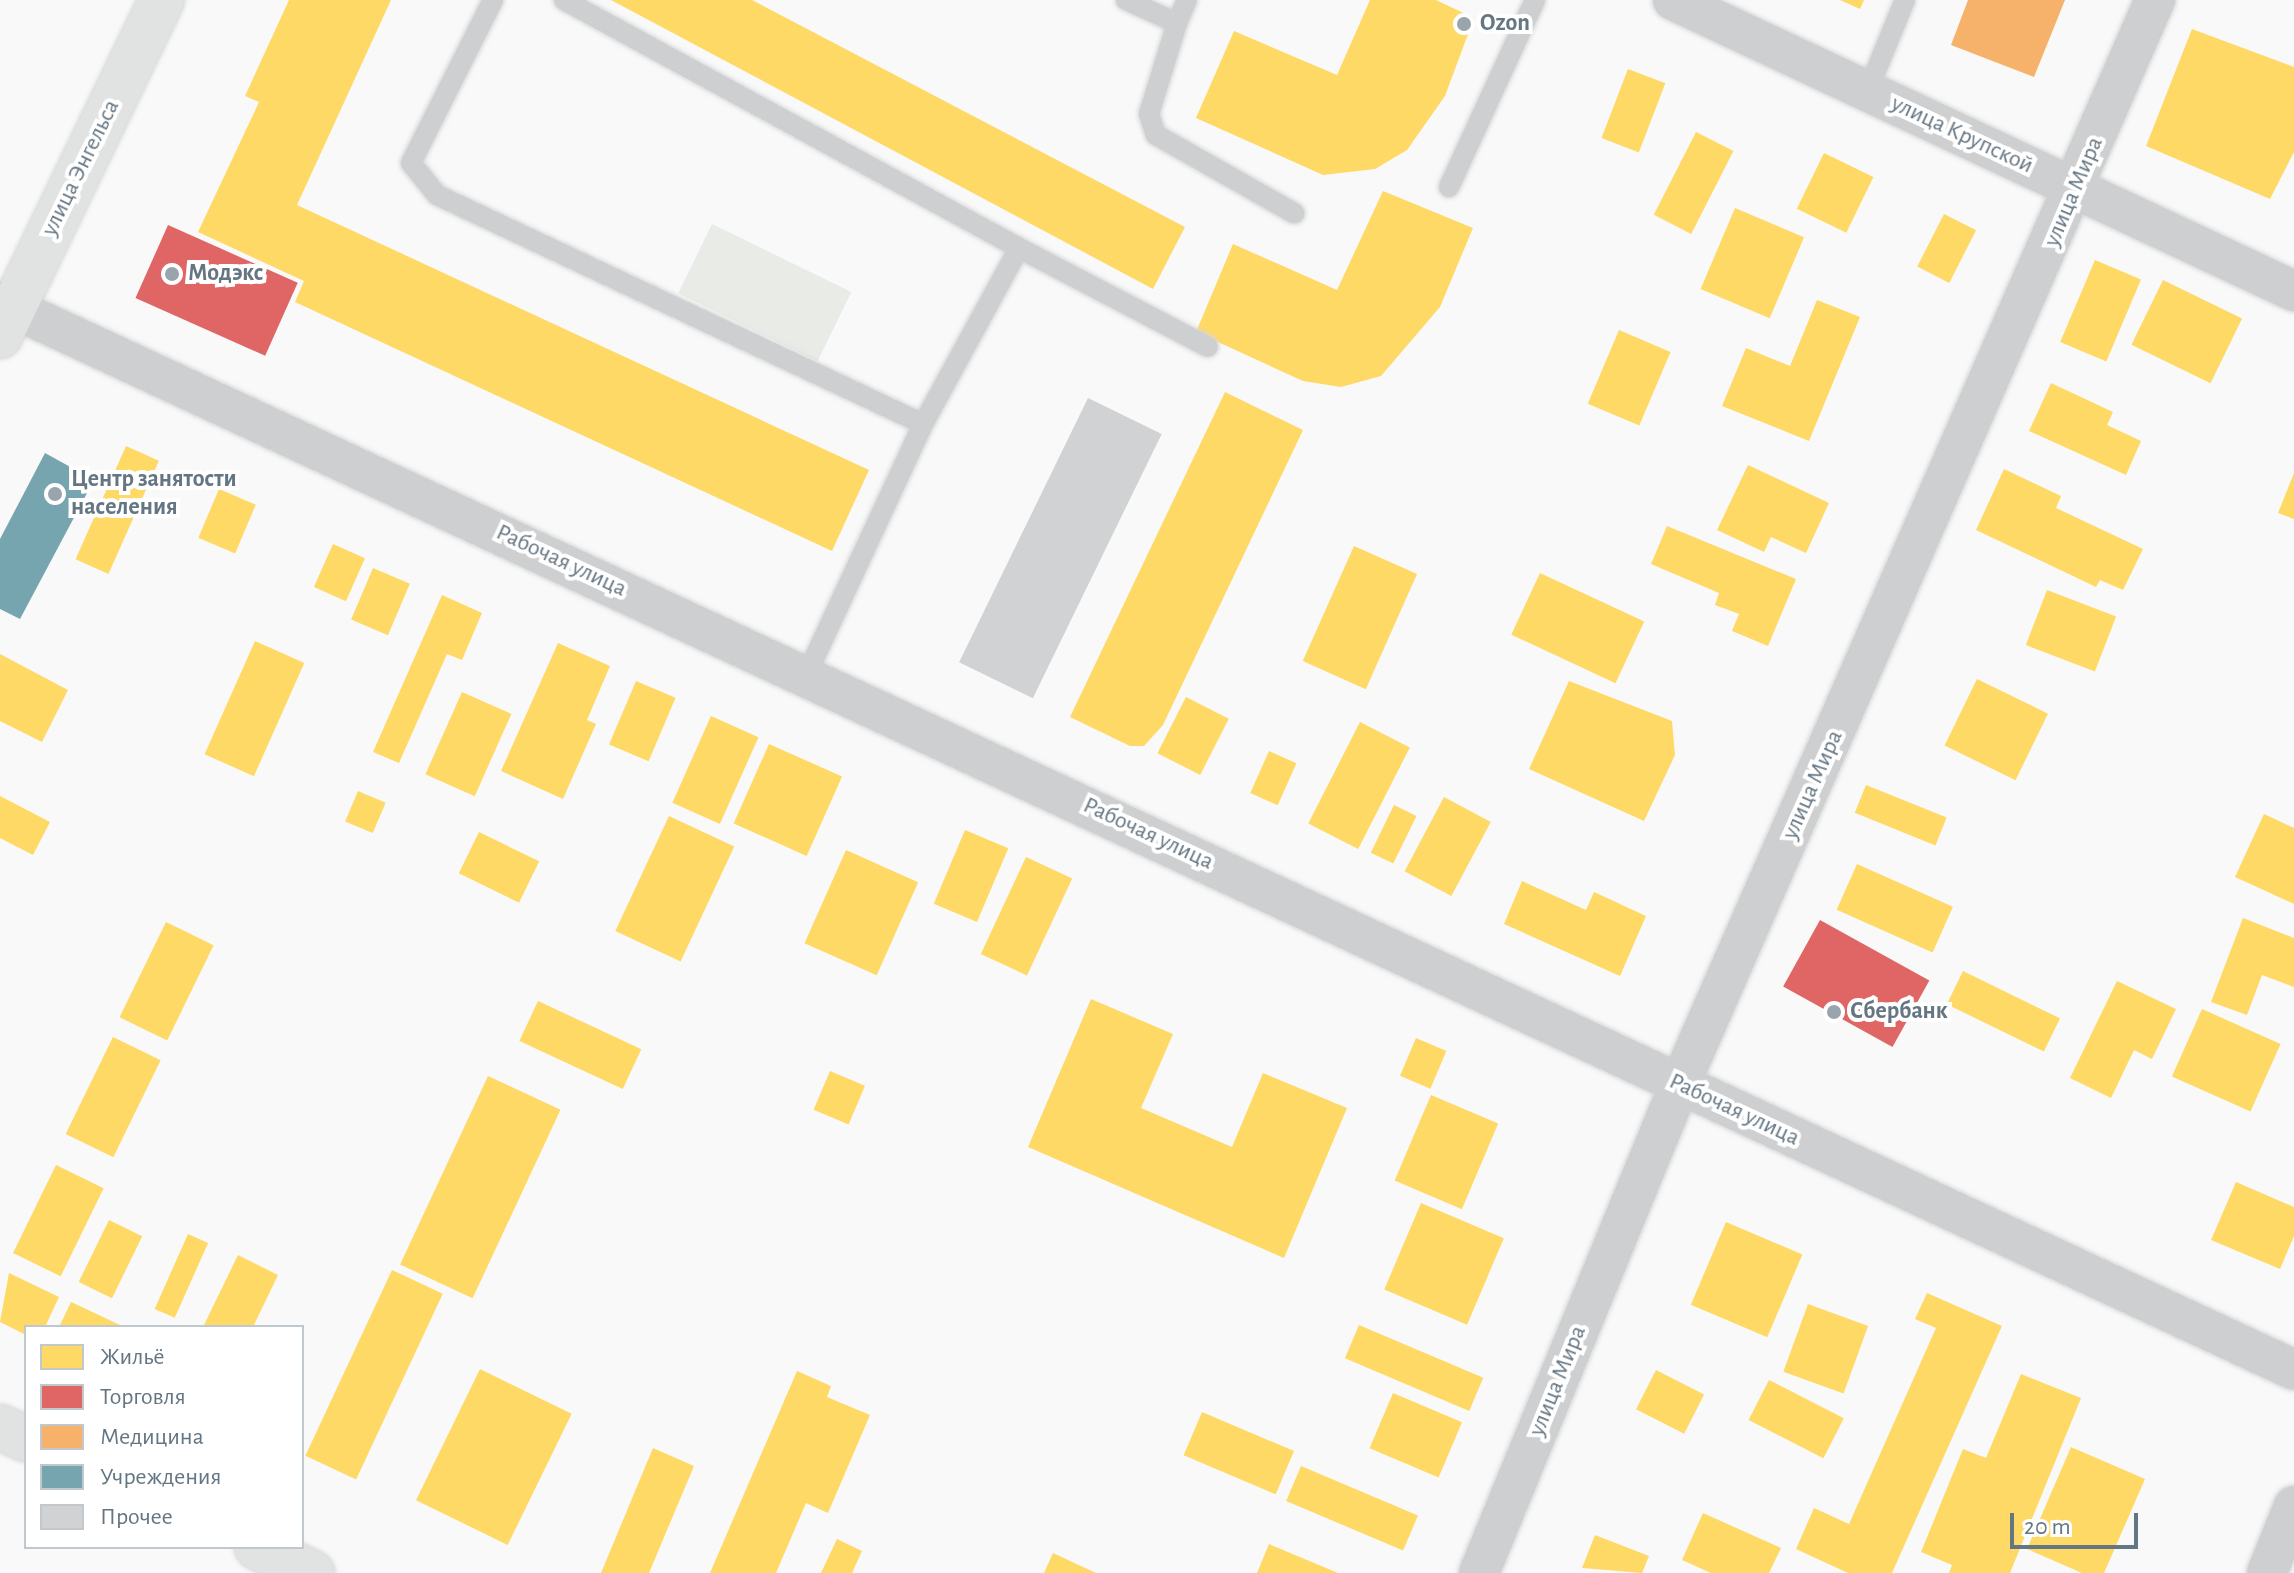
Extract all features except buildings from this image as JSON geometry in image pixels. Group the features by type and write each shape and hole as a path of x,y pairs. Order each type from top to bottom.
{"main road":[{"name":"улица Энгельса","path":"4,316 162,0"},
{"path":"0,1427 24,1438"},
{"path":"261,1549 312,1573"}],"street":[{"name":"улица Крупской","path":"1673,0 2293,287"},
{"name":"улица Мира","path":"1479,1573 1680,1084 2076,188 2155,0"},
{"name":"Рабочая улица","path":"4,316 807,674 2294,1370"},
{"path":"2267,1573 2294,1506"}],"lane":[{"path":"493,0 411,163 437,195 923,424"},
{"path":"564,0 1019,248 1208,347"},
{"path":"1126,0 1177,23"},
{"path":"1187,0 1149,114 1156,135 1294,213"},
{"path":"1449,187 1535,0"},
{"path":"1868,90 1905,0"},
{"path":"807,674 923,424 1019,248"}],"shaded area":[{"path":"712,224 851,292 818,361 678,293"}],"place":[{"name":"Ozon","path":"1464,24"},
{"name":"Модэкс","path":"172,274"},
{"name":"Центр занятости населения","path":"55,494"},
{"name":"Сбербанк","path":"1834,1012"}]}
